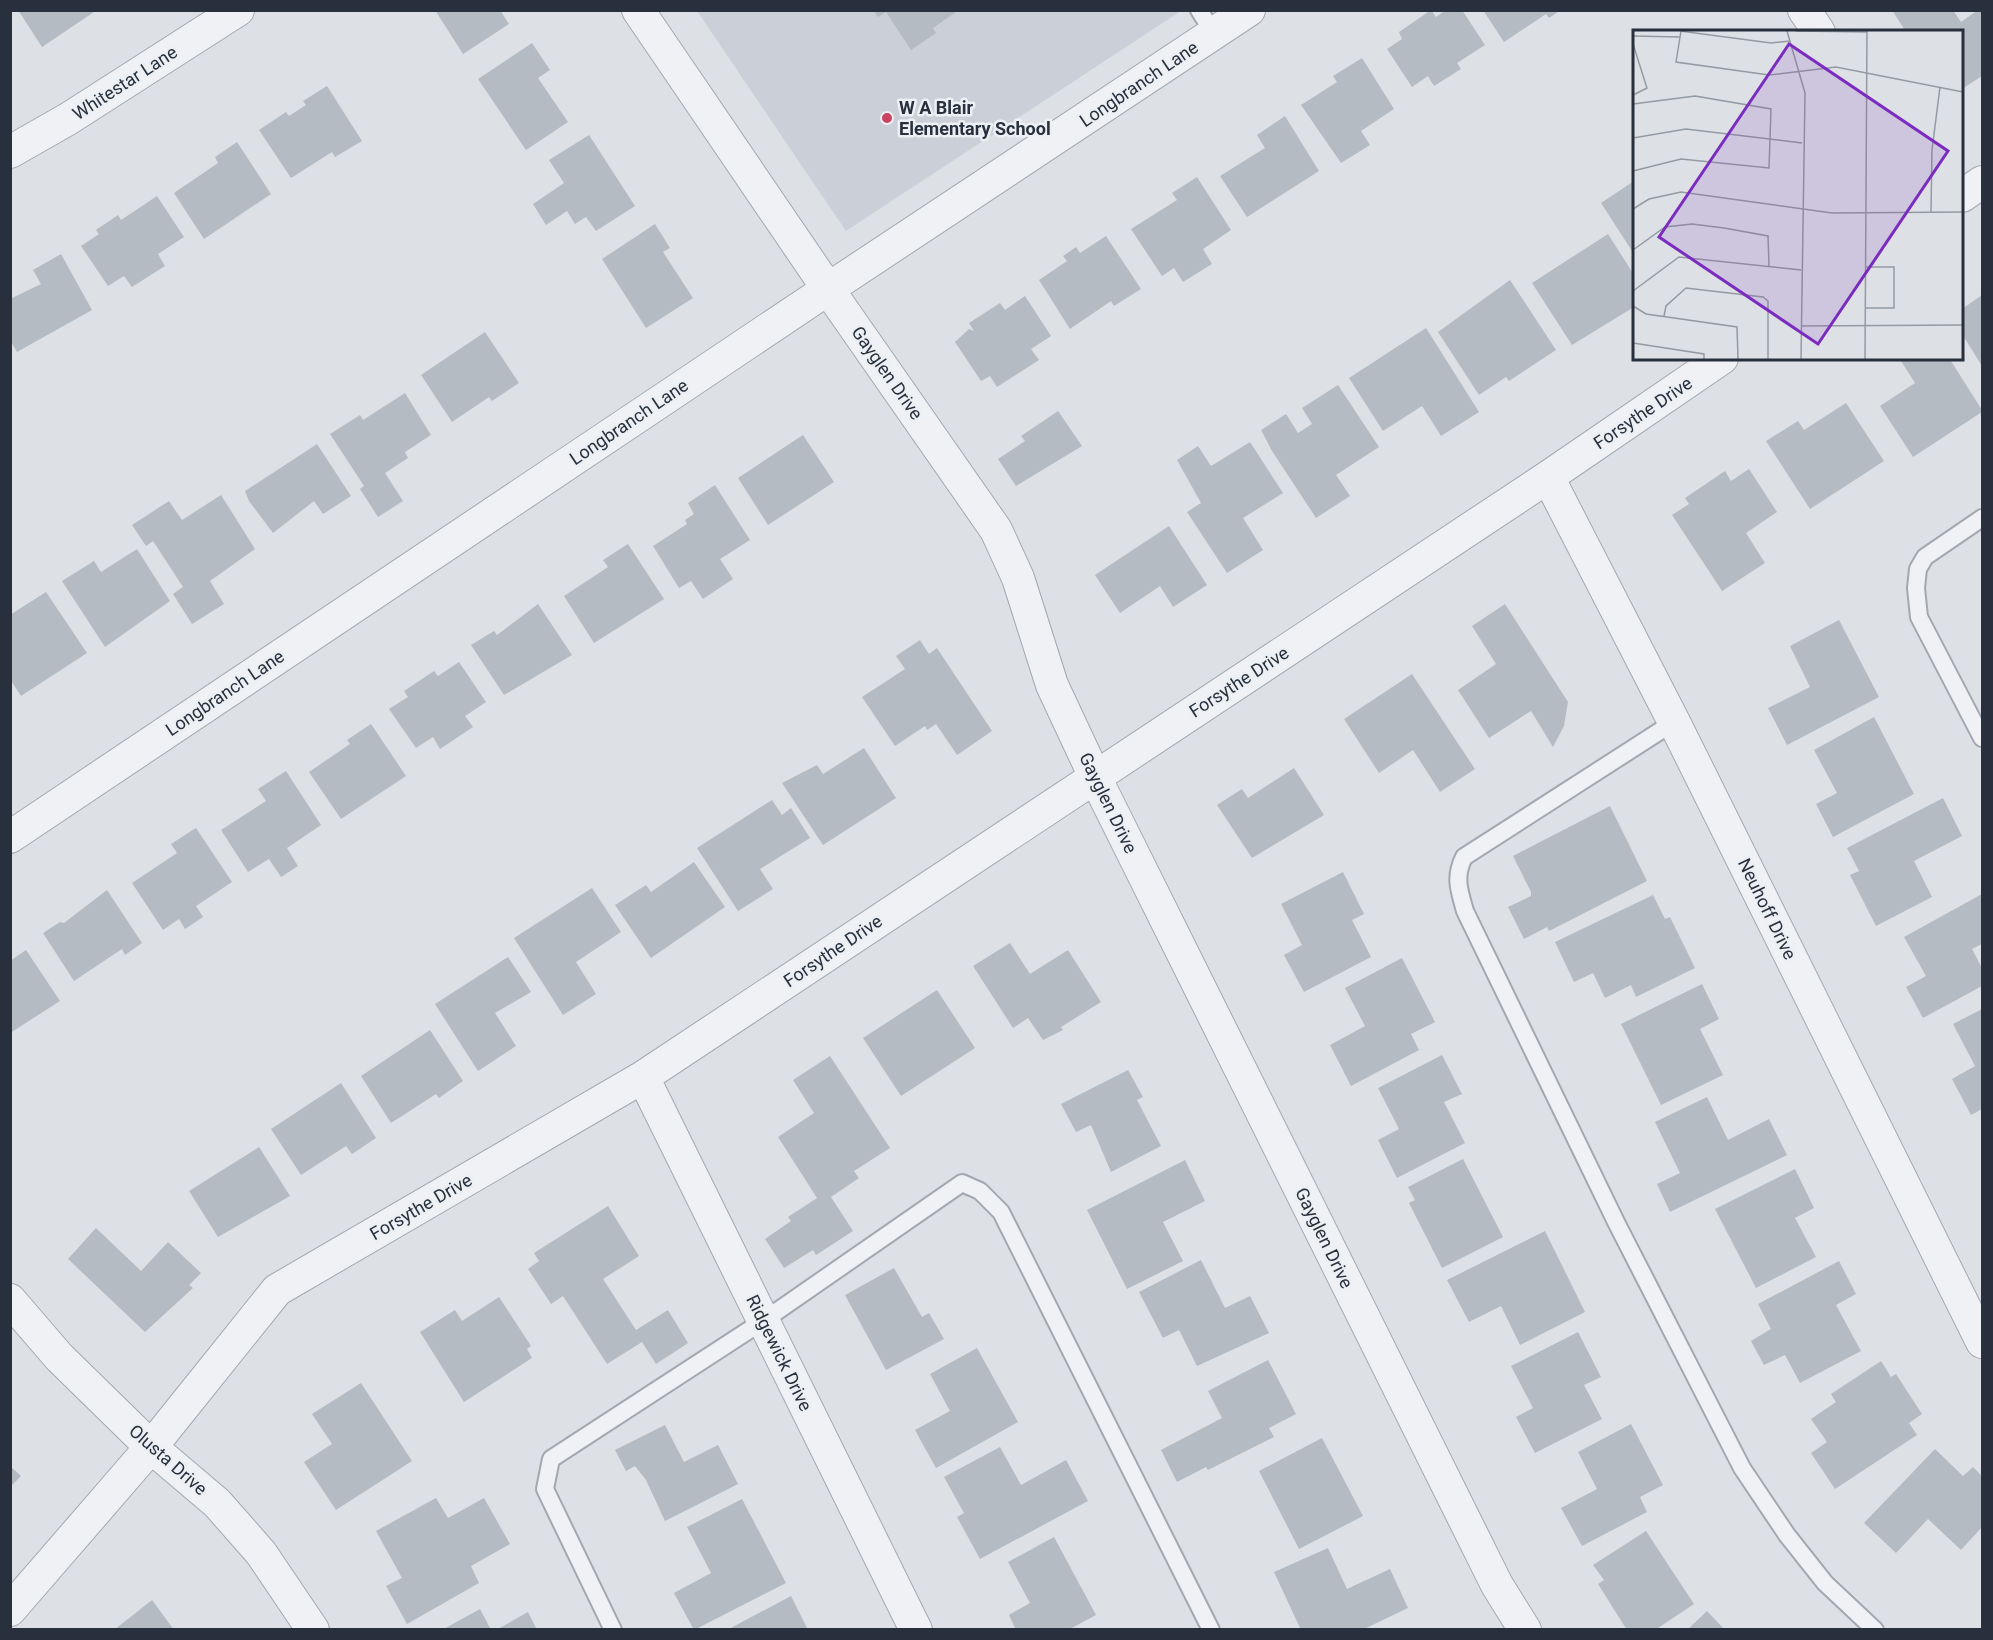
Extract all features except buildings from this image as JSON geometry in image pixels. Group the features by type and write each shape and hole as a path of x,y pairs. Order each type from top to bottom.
{"street":[{"name":"Whitestar Lane","path":"10,152 68,119 238,10"},
{"name":"Gayglen Drive","path":"638,10 828,289 966,484 996,531 1018,578 1053,685 1095,777 1497,1585 1525,1629"},
{"name":"Longbranch Lane","path":"10,837 828,289 1207,22 1250,10"},
{"path":"1804,10 1818,30"},
{"path":"1963,195 1983,182"},
{"name":"Forsythe Drive","path":"10,1610 151,1447 277,1290 643,1077 1548,477 1719,360"},
{"name":"Neuhoff Drive","path":"1548,477 1674,722 1983,1342"},
{"name":"Ridgewick Drive","path":"643,1077 915,1629"},
{"name":"Olusta Drive","path":"10,1300 59,1357 151,1447 217,1503 261,1553 313,1629"}],"lane":[{"path":"1983,518 1925,556 1918,569 1916,588 1919,617 1983,738"},
{"path":"1674,722 1464,857 1458,869 1458,886 1465,911 1597,1182 1742,1468 1787,1535 1825,1583 1875,1629"},
{"path":"613,1629 545,1489 551,1459 763,1321 962,1183 980,1191 1001,1212 1211,1629"}],"shaded area":[{"name":"W A Blair Elementary School","path":"697,11 1181,11 846,231"}],"place":[{"name":"W A Blair Elementary School","path":"887,118"}]}
